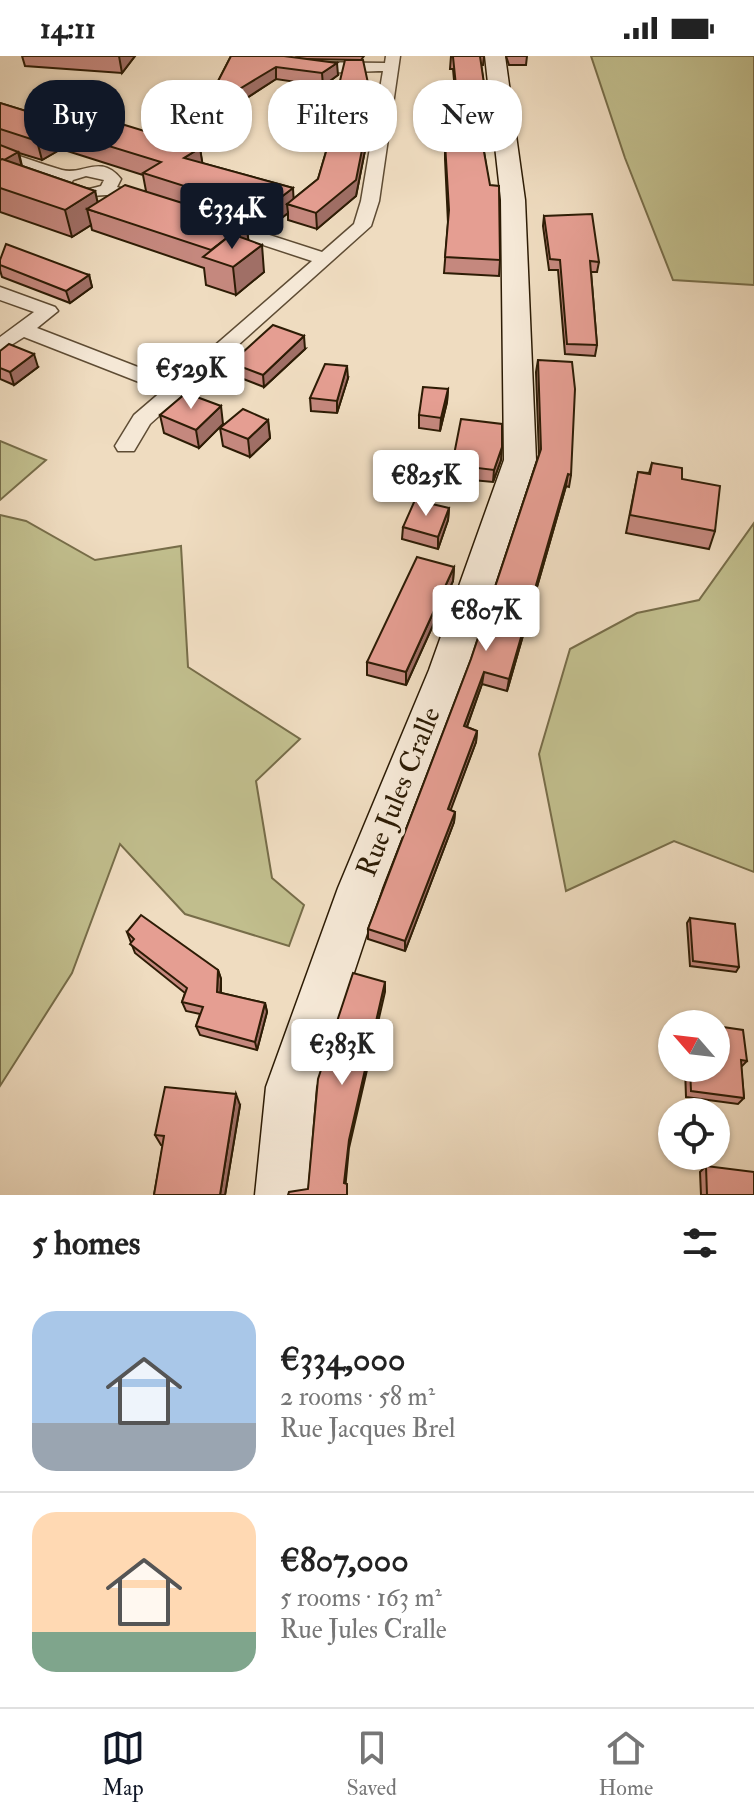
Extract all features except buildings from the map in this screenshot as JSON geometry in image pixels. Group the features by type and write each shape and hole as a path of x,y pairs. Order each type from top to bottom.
{"street":[{"path":"288,56 285,61 297,66 392,62"},
{"path":"346,56 392,62"},
{"name":"Rue Jules Cralle","path":"281,1195 291,1087 360,888 448,670 520,460 513,200 495,56"},
{"path":"126,446 142,420 362,226 370,201 392,62"},
{"path":"0,155 67,177 85,171 105,172 113,179 107,189 165,208"},
{"path":"194,217 325,259"},
{"path":"0,293 48,311 0,346"},
{"path":"23,330 176,389"}],"shaded area":[{"path":"591,56 754,56 754,285 673,280 625,158"},
{"path":"0,441 46,460 0,500"},
{"path":"0,515 26,521 95,560 181,546 188,667 300,739 256,781 272,878 304,905 289,946 185,914 120,844 72,973 0,1086"},
{"path":"754,523 754,872 674,841 566,891 539,754 570,649 637,613 699,600"}]}
